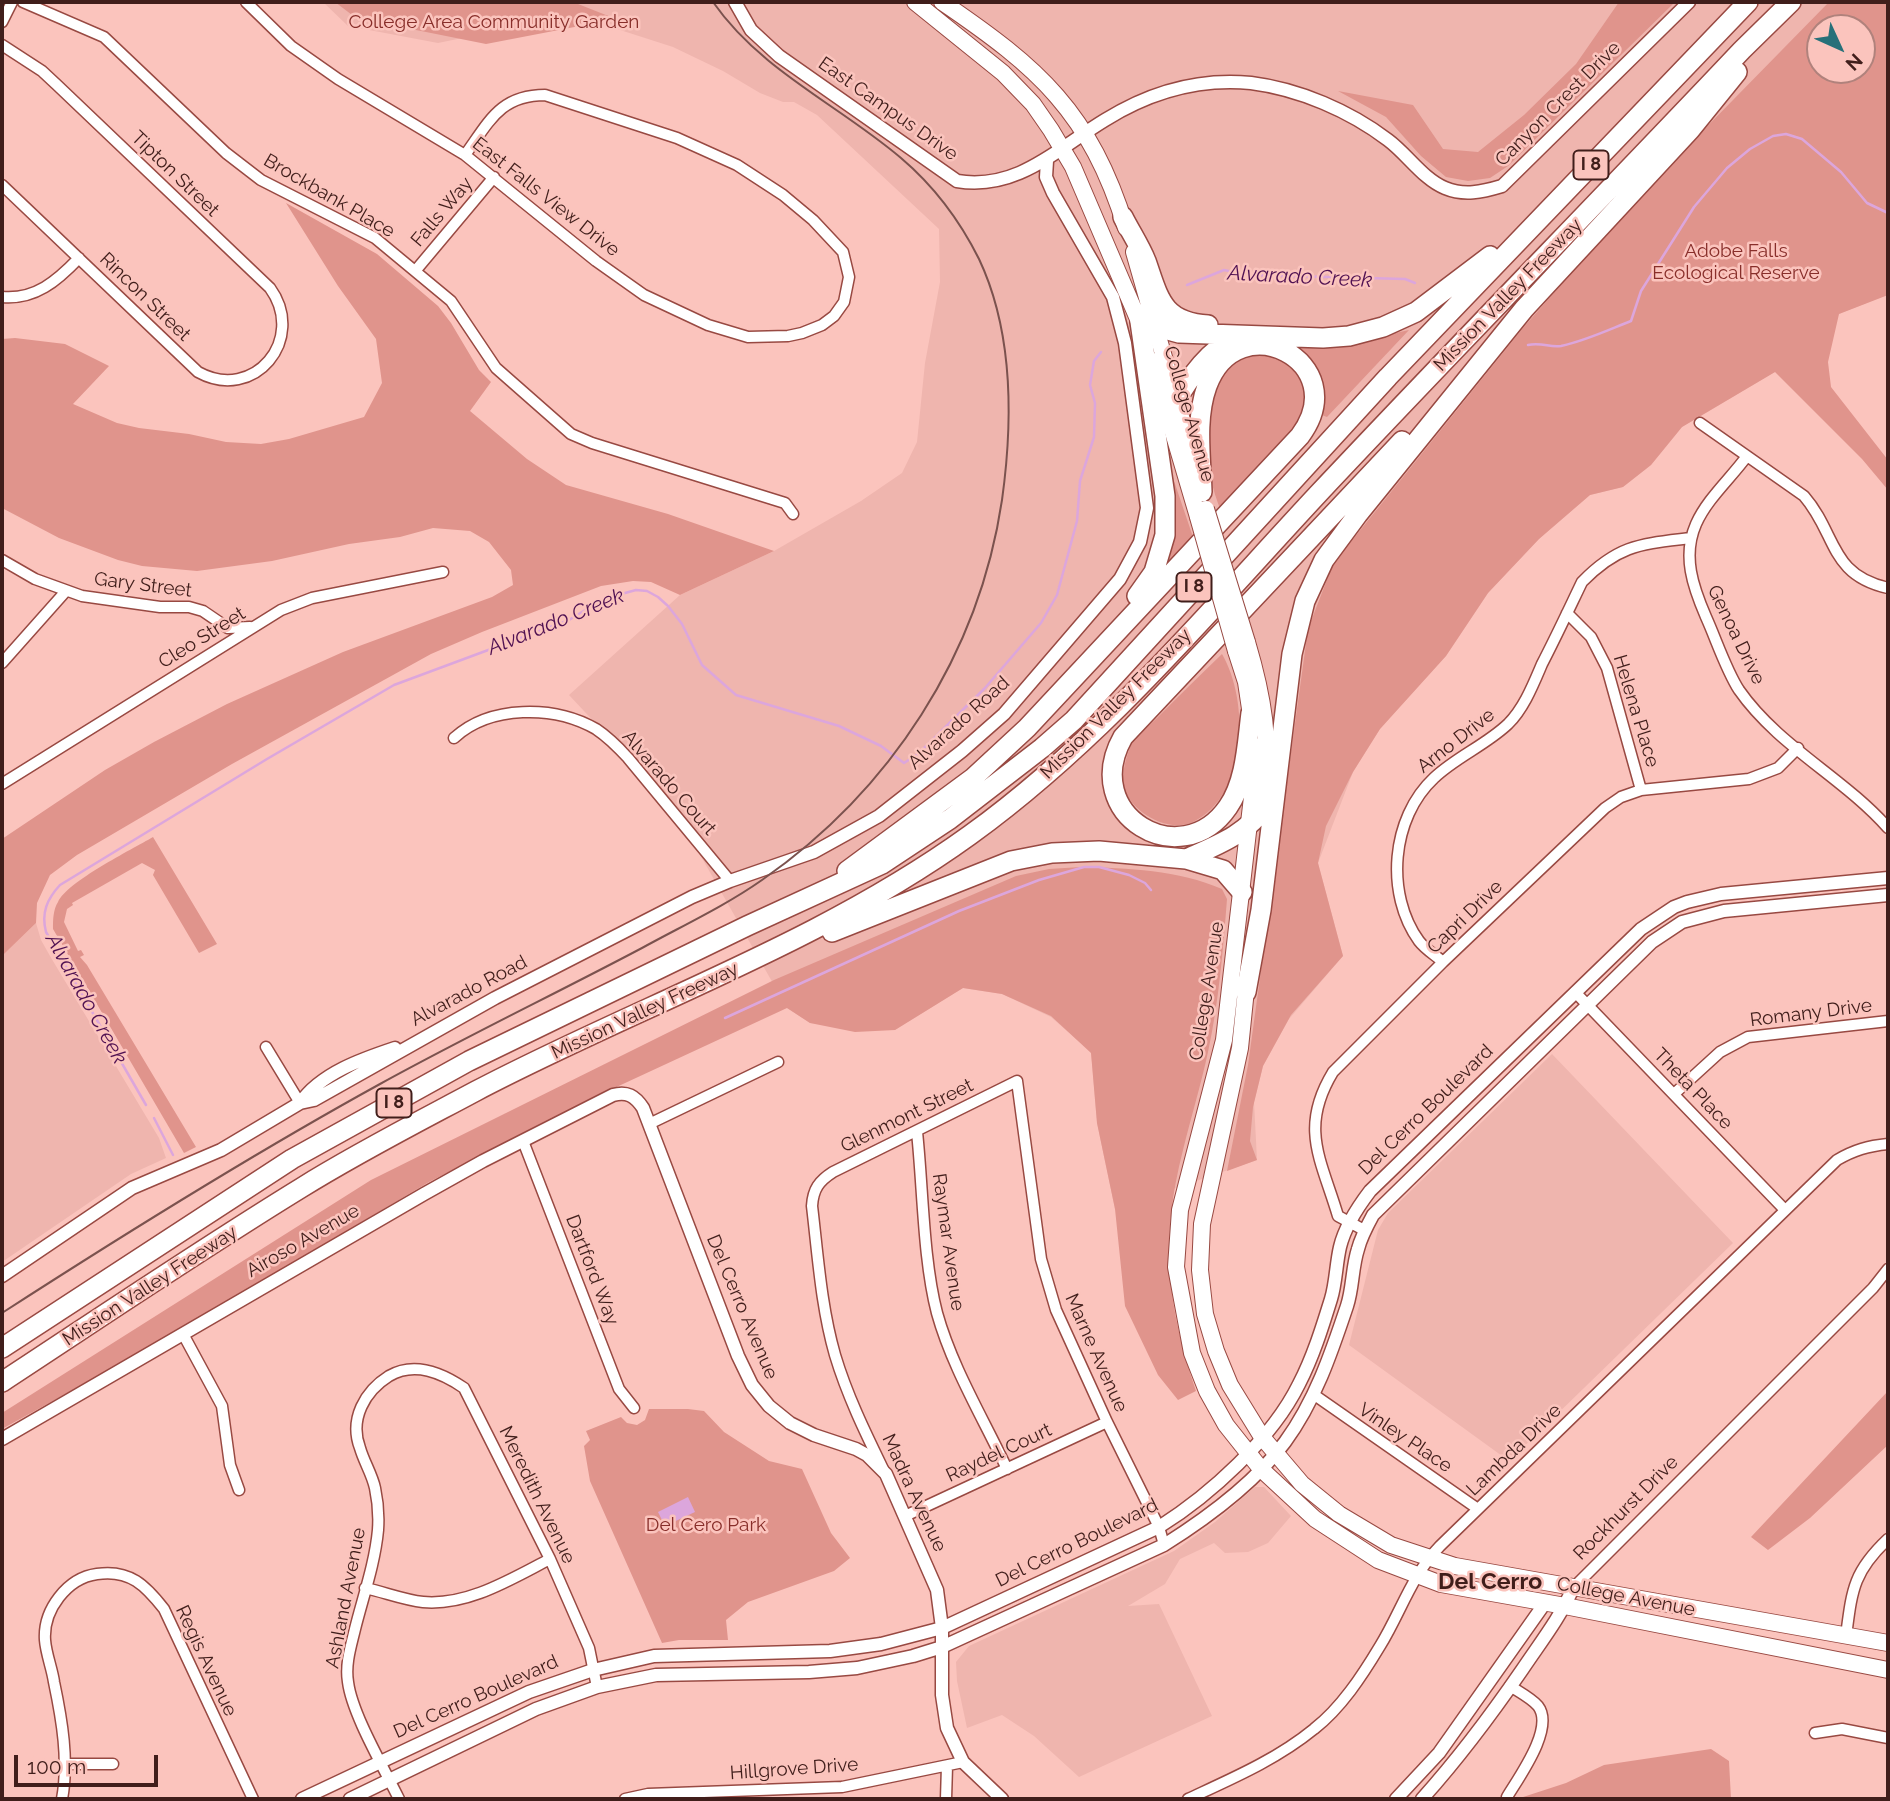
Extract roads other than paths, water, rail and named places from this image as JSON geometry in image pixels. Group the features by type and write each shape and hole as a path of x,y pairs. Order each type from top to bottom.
{"highway":[{"name":"Mission Valley Freeway","path":"2,1348 292,1159 469,1061 747,926 882,864 950,819 1074,720 1306,465 1535,222 1748,2"},
{"name":"Mission Valley Freeway","path":"2,1382 305,1185 481,1089 713,979 865,903 966,838 1032,787 1091,735 1132,694 1363,447 1742,50 1794,2"},
{"path":"1251,713 1240,785 1228,807 1211,825 1196,833 1169,836 1144,829 1127,816 1117,801 1112,783 1116,749 1123,737 1455,386 1690,130 1794,2"},
{"path":"1123,217 1145,258 1157,296 1168,311 1182,320 1215,326 1363,332"},
{"path":"1147,320 1179,333 1240,335 1338,337 1383,327 1416,313 1535,222"},
{"path":"1246,992 1263,897 1292,654 1305,601 1324,560 1344,531 1524,309"},
{"path":"1080,671 1154,572 1165,535 1165,496 1147,320"},
{"path":"1172,408 1209,355 1240,335"},
{"path":"809,898 973,779 1027,728 1300,436 1309,424 1315,397 1313,382 1303,364 1284,350 1262,345 1238,349 1219,363 1207,385 1200,418 1202,506"},
{"path":"1186,859 1248,828 1265,806"},
{"path":"713,979 1011,861 1052,853 1099,851 1186,859 1223,870 1242,892"}],"main road":[{"name":"College Avenue","path":"915,2 975,50 1021,92 1063,149 1147,320"},
{"name":"College Avenue","path":"942,2 1016,54 1053,89 1086,133 1123,217 1147,320 1241,646 1251,713 1255,771 1224,1040 1180,1210 1177,1267 1192,1353 1218,1411 1247,1454 1303,1510 1378,1560 1416,1575 1441,1584 1888,1670"},
{"name":"College Avenue","path":"1172,408 1202,506"},
{"name":"College Avenue","path":"1241,646 1259,684 1265,714 1268,762 1240,1048 1202,1224 1200,1270 1205,1314 1216,1350 1230,1385 1262,1437 1302,1484 1339,1514 1391,1545 1429,1558 1455,1566 1573,1588 1888,1643"}],"street":[{"path":"2,22 12,2"},
{"name":"Brockbank Place","path":"23,2 104,37 235,160 261,180 375,238 416,270 451,301 496,368 571,434 592,443 785,503 793,513"},
{"name":"East Falls View Drive","path":"246,2 300,53 338,79 465,155 596,261 644,295 708,325 748,337 788,336 822,325 834,316 844,302 849,277 843,252 813,220 783,195 737,165 677,138 545,95 526,95 500,108 465,155"},
{"name":"East Campus Drive","path":"734,2 751,30 779,56 957,181 990,183 1046,161"},
{"name":"Canyon Crest Drive","path":"1063,149 1139,101 1176,88 1207,82 1252,83 1305,96 1344,114 1387,139 1441,187 1483,192 1502,186 1689,2"},
{"name":"Tipton Street","path":"2,45 50,78 270,288 279,303 283,321 281,339 276,351"},
{"path":"1046,161 1063,149"},
{"name":"Alvarado Road","path":"2,1276 132,1188 221,1150 300,1103 314,1100 379,1064 412,1042 692,897 814,852 850,833 879,816 962,751 1020,697 1120,579 1137,552 1146,520 1146,497 1125,343 1113,297 1046,177 1046,161"},
{"name":"Falls Way","path":"416,270 494,177"},
{"name":"Rincon Street","path":"2,185 191,367 203,375 222,380 246,377 261,369 276,351"},
{"path":"2,297 26,297 47,287 79,258"},
{"path":"1700,423 1804,496 1817,511 1835,552 1856,575 1873,585 1888,588"},
{"name":"Genoa Drive","path":"1748,456 1704,509 1691,538 1689,562 1693,586 1738,688 1763,717 1888,828"},
{"name":"Arno Drive","path":"1443,962 1420,942 1400,901 1397,879 1398,846 1410,811 1434,777 1508,724 1523,705 1583,582 1611,557 1626,549 1652,542 1691,538"},
{"name":"Gary Street","path":"2,560 23,573 66,591 108,600 203,611 229,628 247,628 257,624"},
{"name":"Cleo Street","path":"2,784 281,610 312,598 443,572"},
{"path":"2,663 66,591"},
{"name":"Helena Place","path":"1567,613 1591,637 1607,668 1642,790"},
{"name":"Alvarado Court","path":"454,738 468,725 502,714 543,713 577,721 596,729 628,758 730,881"},
{"name":"Capri Drive","path":"1349,1223 1338,1216 1316,1147 1313,1124 1321,1091 1333,1072 1443,962 1605,808 1621,797 1642,790 1749,779 1778,768 1798,748"},
{"name":"Del Cerro Boulevard","path":"302,1799 529,1692 593,1670 654,1656 830,1651 881,1644 942,1628 1159,1527 1185,1511 1217,1485 1262,1437 1298,1387 1332,1297 1340,1245 1349,1223 1370,1191 1641,929 1674,907 1721,894 1888,878"},
{"name":"Del Cerro Boulevard","path":"350,1799 536,1709 597,1687 656,1675 809,1672 857,1668 913,1656 942,1647 1164,1545 1194,1526 1261,1469 1292,1432 1329,1358 1349,1301 1357,1250 1364,1230 1382,1203 1651,942 1692,918 1724,911 1888,895"},
{"name":"Theta Place","path":"1575,992 1785,1210"},
{"name":"Romany Drive","path":"1674,1094 1720,1052 1748,1037 1888,1021"},
{"path":"266,1047 300,1103"},
{"path":"649,1124 778,1062"},
{"name":"Glenmont Street","path":"816,1188 832,1172 1017,1081"},
{"name":"Marne Avenue","path":"1017,1081 1041,1259 1056,1310 1159,1527 1164,1545"},
{"name":"Airoso Avenue","path":"2,1439 424,1194 613,1095 631,1095"},
{"name":"Del Cerro Avenue","path":"631,1095 643,1108 738,1356 752,1385 769,1406 790,1423 814,1435 856,1449 867,1455 886,1474"},
{"name":"Raymar Avenue","path":"917,1132 930,1269 937,1313 956,1362 1007,1469"},
{"name":"Dartford Way","path":"523,1141 619,1389 634,1408"},
{"name":"Lambda Drive","path":"1188,1799 1263,1763 1315,1729 1354,1686 1382,1644 1416,1575 1429,1558 1837,1160 1852,1151 1888,1144"},
{"name":"Madra Avenue","path":"816,1188 812,1206 822,1295 841,1371 856,1412 937,1590 942,1628 942,1695 947,1728 964,1762 1002,1799"},
{"path":"1349,1223 1364,1230"},
{"name":"Rockhurst Drive","path":"1422,1799 1446,1773 1510,1686 1565,1606 1573,1588 1873,1288 1888,1269"},
{"path":"183,1334 222,1406 230,1465 239,1490"},
{"name":"Meredith Avenue","path":"397,1372 429,1370 464,1388 550,1559 589,1648 597,1687"},
{"name":"Ashland Avenue","path":"397,1372 369,1392 358,1415 358,1445 375,1486 379,1510 378,1533 349,1657 348,1680 353,1702 399,1799"},
{"name":"Vinley Place","path":"1313,1394 1478,1509"},
{"name":"Raydel Court","path":"905,1516 1107,1422"},
{"path":"1846,1636 1850,1597 1856,1578 1870,1556 1888,1539"},
{"path":"365,1588 422,1602 451,1602 474,1595 550,1559"},
{"name":"Regis Avenue","path":"66,1764 55,1685 45,1638 48,1618 55,1601 77,1581 97,1574 123,1576 147,1587 164,1609 253,1799"},
{"path":"1396,1799 1439,1753 1545,1603"},
{"path":"1507,1797 1542,1734 1542,1717 1538,1706 1510,1686"},
{"path":"1815,1733 1842,1729 1888,1738"},
{"name":"Hillgrove Drive","path":"625,1799 648,1794 842,1787 964,1762"},
{"path":"62,1799 66,1764 113,1763"},
{"path":"946,1799 947,1766"}],"waterway":[{"name":"Alvarado Creek","path":"1528,345 1561,346 1631,321 1641,291 1694,207 1727,168 1750,149 1773,136 1786,134 1802,139 1841,172 1867,203 1888,213"},
{"name":"Alvarado Creek","path":"1187,285 1224,270 1248,275 1405,279 1415,283"},
{"name":"Alvarado Creek","path":"146,1105 46,932 46,907 60,885 394,685 569,620 603,599 636,590 647,591 668,606 682,624 702,665 736,695 839,726 881,746 904,763 918,754 985,688 1041,623 1057,595 1077,521 1080,481 1094,437 1095,403 1090,385 1094,361 1101,352"},
{"path":"725,1018 959,911 1039,880 1084,867 1099,867 1129,875 1145,883 1151,890"},
{"name":"Alvarado Creek","path":"154,1118 173,1155"}],"tram line":[{"path":"2,1313 284,1138 445,1049 703,916 762,880 808,844 850,805 888,762 921,715 950,665 973,612 990,557 1006,470 1008,378 1005,347 990,287 979,259 963,231 924,180 877,139 777,68 732,26 713,2"}],"district":[{"name":"Del Cerro","path":"1490,1582"}],"park label":[{"name":"College Area Community Garden","path":"494,22"},
{"name":"Adobe Falls Ecological Reserve","path":"1736,262"},
{"name":"Del Cero Park","path":"706,1525"}]}
